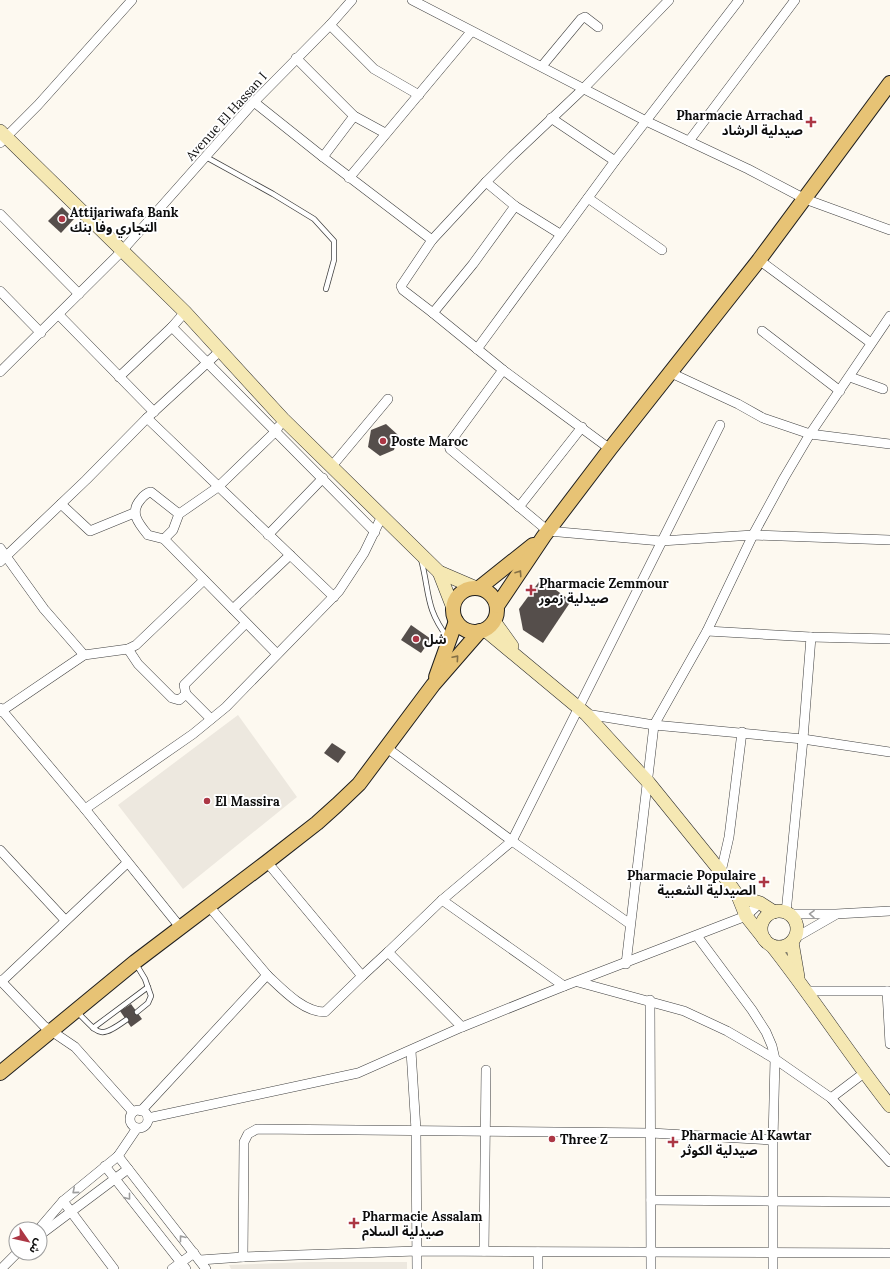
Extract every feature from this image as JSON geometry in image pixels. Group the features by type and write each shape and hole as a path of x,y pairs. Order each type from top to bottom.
{"main road":[{"path":"0,1074 135,962 317,823 359,784 433,685 486,627 497,606 546,533 610,449 759,260 887,91"},
{"path":"2,137 185,312 283,419 439,572 491,594 497,606"},
{"path":"433,685 449,639 458,596 462,591 476,587 546,533"},
{"path":"439,572 454,614 466,630 486,627 582,711 649,783 722,872 738,896 746,916 798,979 864,1073 890,1106"},
{"path":"738,896 760,903 783,913 797,924 794,940 798,979"},
{"path":"783,913 764,920 762,933 768,943 786,946 794,940"}],"street":[{"path":"2,137 38,105 132,0"},
{"name":"Avenue El Hassan I","path":"0,372 121,252 254,102 330,25 352,0"},
{"path":"412,0 471,32 542,66 646,121 748,169 805,199 890,230"},
{"path":"610,449 503,370 403,290 401,286 432,240 486,182 584,88 669,0"},
{"path":"477,349 560,234 739,0"},
{"path":"689,141 795,0"},
{"path":"542,66 581,19 585,17 589,18 598,27"},
{"path":"330,25 374,69 419,95"},
{"path":"349,178 385,133 419,95 471,32"},
{"path":"296,58 354,116 385,133"},
{"path":"254,102 349,178 432,240"},
{"path":"323,157 354,116"},
{"path":"551,118 615,161"},
{"path":"486,182 515,206 560,234"},
{"path":"588,198 662,250"},
{"path":"433,313 473,264 515,206"},
{"path":"0,214 79,294"},
{"path":"759,260 871,343"},
{"path":"0,291 41,333"},
{"path":"119,377 172,327 185,312"},
{"path":"59,315 119,377 150,415 218,487 334,597"},
{"path":"626,964 649,783 654,725 707,631 753,535 810,434 890,316"},
{"path":"172,327 375,532"},
{"path":"762,331 840,391"},
{"path":"3,559 61,504 150,415 207,361 220,351"},
{"path":"503,370 451,441 449,445 450,450 519,507 546,533 661,541 753,535 890,540"},
{"path":"672,372 738,404 763,418 810,434 890,444"},
{"path":"850,377 883,389"},
{"path":"332,466 388,399"},
{"path":"164,539 173,530 178,522 179,514 218,487 276,431 283,419"},
{"path":"208,905 267,975 287,993 311,1009 318,1012 325,1012 442,900 512,841 582,711 661,541 720,425"},
{"path":"519,507 582,427"},
{"path":"268,535 322,478"},
{"path":"179,514 151,492 146,493 135,505 134,513 148,535 164,539 277,654"},
{"path":"61,504 90,532 134,513"},
{"path":"85,809 193,734 226,707 334,597 364,553 382,516"},
{"path":"0,548 3,559 84,655"},
{"path":"233,609 290,555"},
{"path":"180,927 85,809 1,710 84,655 128,649 136,645 204,580"},
{"path":"211,719 186,694 184,685 246,623"},
{"path":"707,631 811,637 890,639"},
{"path":"811,637 803,739 783,913 836,914 890,912"},
{"path":"128,649 138,664 172,698 179,700 186,694"},
{"path":"582,711 654,725 742,732 803,739 890,752"},
{"path":"722,872 729,838 742,732"},
{"path":"387,748 512,841 630,924"},
{"path":"0,850 65,920"},
{"path":"267,862 362,976"},
{"path":"127,863 1,981 37,1020 50,1031 75,1047 137,1111 147,1115 148,1118"},
{"path":"442,900 564,986"},
{"path":"148,1118 336,1079 376,1066 462,1027 746,916 760,903"},
{"path":"794,940 836,914"},
{"path":"697,936 761,1023 770,1039 775,1059 773,1140 773,1269"},
{"path":"388,952 462,1027"},
{"path":"137,1128 133,1126 130,1119 267,975"},
{"path":"578,982 650,1000 684,1011 727,1031 775,1059 831,1098 890,1162"},
{"path":"806,991 888,991 890,1044"},
{"path":"650,1000 651,1269"},
{"path":"411,1051 416,1130 417,1269"},
{"path":"484,1251 486,1070"},
{"path":"831,1098 864,1073"},
{"path":"46,1221 63,1201 118,1156 137,1128 145,1126 148,1118"},
{"path":"243,1257 244,1142 252,1130 282,1128 651,1133 773,1140"},
{"path":"118,1156 206,1269"},
{"path":"105,1166 114,1180 183,1266"},
{"path":"48,1230 72,1213 128,1169"},
{"path":"651,1200 890,1202"},
{"path":"63,1201 114,1269"},
{"path":"172,1269 183,1266 197,1257 243,1257 417,1251 890,1253"},
{"path":"538,1252 538,1269"},
{"path":"1,1269 9,1261"}],"lane":[{"path":"206,157 273,194 314,219 334,241 334,260 326,289"},
{"path":"419,553 431,611 438,625 449,639"},
{"path":"135,962 151,996 150,1002 137,1012"},
{"path":"93,1028 148,987"},
{"path":"75,1011 99,1032 106,1033 126,1020"}],"shaded area":[{"name":"El Massira","path":"238,715 297,797 183,889 118,805"},
{"path":"309,1262 407,1262 407,1269 231,1269 229,1265"}],"building":[{"path":"62,207 74,219 61,233 48,221"},
{"name":"Poste Maroc","path":"386,424 398,435 394,450 380,456 368,447 371,430"},
{"path":"541,579 571,601 543,643 523,630 519,609"},
{"name":"شل","path":"411,625 431,639 421,653 401,640"},
{"path":"332,743 346,752 338,763 324,753"},
{"path":"131,1004 142,1019 131,1027 120,1011"}],"place":[{"name":"Pharmacie Arrachad صيدلية الرشاد","path":"811,122"},
{"name":"Attijariwafa Bank التجاري وفا بنك","path":"62,219"},
{"name":"Poste Maroc","path":"383,441"},
{"name":"Pharmacie Zemmour صيدلية زمور","path":"531,590"},
{"name":"شل","path":"416,639"},
{"name":"El Massira","path":"207,801"},
{"name":"Pharmacie Populaire الصيدلية الشعبية","path":"764,882"},
{"name":"Three Z","path":"552,1139"},
{"name":"Pharmacie Al Kawtar صيدلية الكوثر","path":"673,1142"},
{"name":"Pharmacie Assalam صيدلية السلام","path":"354,1223"}]}
